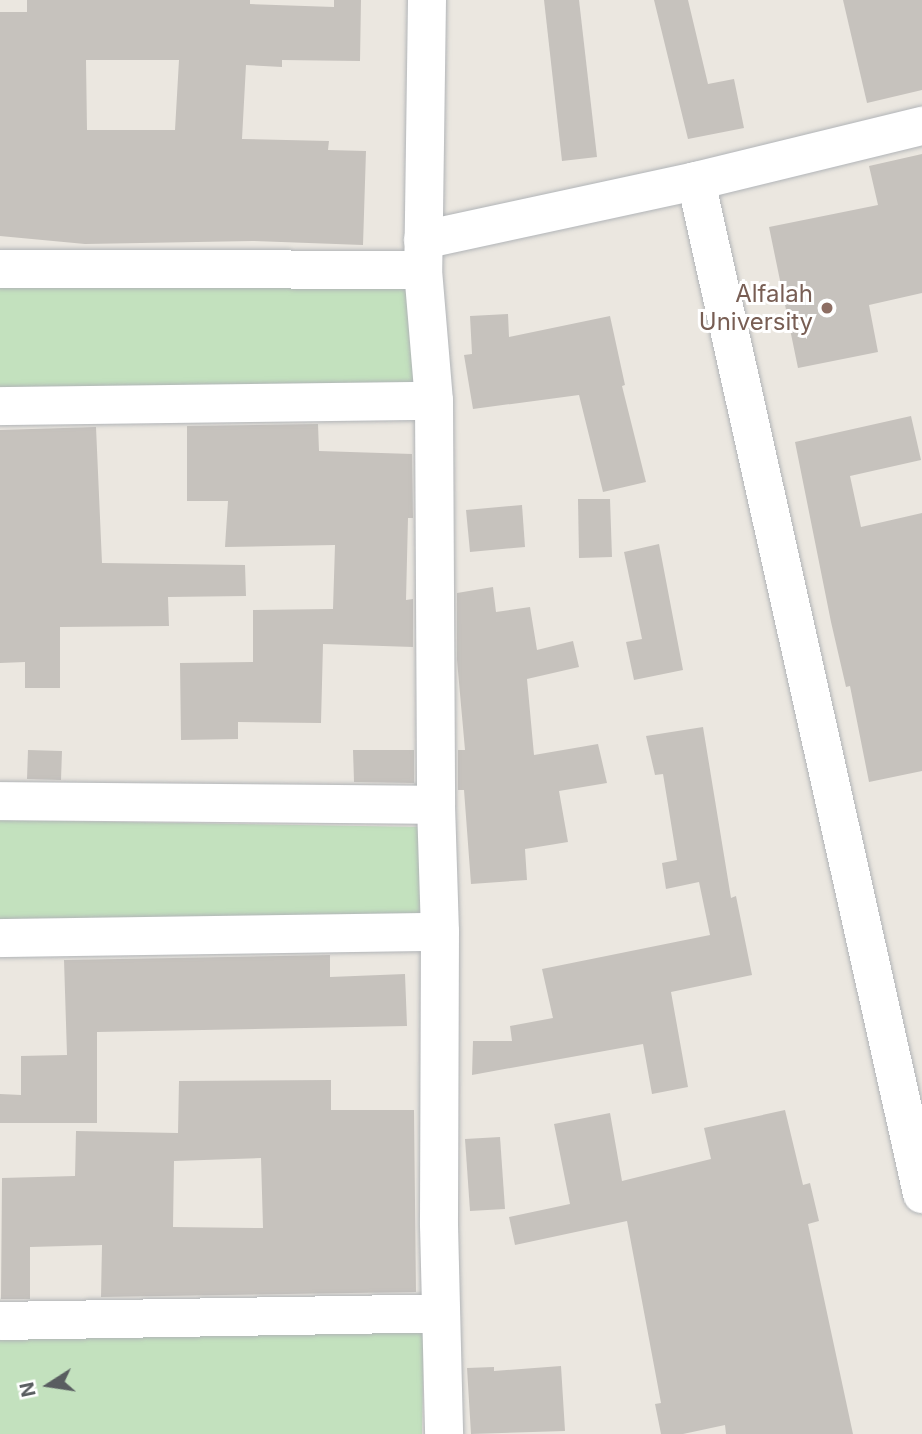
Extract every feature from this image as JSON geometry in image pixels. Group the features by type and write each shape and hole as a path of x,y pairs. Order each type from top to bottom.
{"street":[{"path":"427,0 423,255 434,401 436,805 440,932 440,1313 444,1434"},
{"path":"0,269 423,255 696,181 922,126"},
{"path":"696,181 922,1194"},
{"path":"0,406 434,401"},
{"path":"0,801 436,805"},
{"path":"0,938 440,932"},
{"path":"0,1321 440,1313"}],"green space":[{"path":"0,283 421,285 417,394 0,394"},
{"path":"0,820 422,827 422,926 0,928"},
{"path":"424,1330 422,1434 0,1434 0,1336"}],"building":[{"path":"27,0 250,0 250,4 334,7 334,0 361,0 360,61 282,60 282,67 246,65 242,139 329,141 328,150 366,151 363,245 253,241 85,244 0,236 0,12 27,12","holes":["86,60 179,60 175,130 87,130"]},
{"path":"544,0 579,0 597,157 562,161"},
{"path":"654,0 688,0 708,84 734,79 744,128 688,139"},
{"path":"843,0 922,0 922,90 867,103"},
{"path":"922,154 922,293 869,305 878,352 798,368 769,227 878,205 869,166"},
{"path":"508,314 509,337 610,316 625,385 622,386 646,482 603,492 579,395 473,409 464,355 472,354 470,316"},
{"path":"911,416 921,460 850,476 861,527 922,513 922,771 869,782 850,686 846,687 831,622 795,442"},
{"path":"318,424 319,451 412,454 413,518 408,518 406,600 413,599 413,647 323,644 321,723 238,722 238,739 181,740 180,663 253,662 253,610 333,609 335,545 225,547 228,501 187,501 187,426"},
{"path":"96,427 102,563 245,565 246,596 168,597 169,626 60,627 60,688 25,688 25,662 0,663 0,430"},
{"path":"578,499 610,499 612,557 579,558"},
{"path":"522,505 525,547 470,552 466,510"},
{"path":"659,544 683,670 634,680 626,642 642,639 624,552"},
{"path":"493,587 496,612 530,607 537,650 573,641 579,667 527,679 534,755 598,744 607,783 559,791 568,842 525,849 527,880 471,884 464,790 458,790 458,750 465,750 457,660 457,593"},
{"path":"703,727 731,898 736,896 752,975 671,992 688,1087 652,1094 643,1044 472,1075 473,1041 512,1041 510,1026 553,1018 542,969 710,935 699,882 666,889 662,863 677,860 663,774 655,775 646,736"},
{"path":"28,750 62,751 61,780 27,779"},
{"path":"353,750 414,750 414,783 354,782"},
{"path":"330,955 330,977 405,974 407,1026 97,1032 97,1123 0,1123 0,1094 21,1095 21,1056 67,1055 64,960"},
{"path":"331,1080 331,1110 414,1110 416,1292 101,1297 102,1245 30,1247 30,1299 1,1299 2,1178 75,1176 76,1131 178,1133 179,1081","holes":["261,1158 263,1228 173,1227 174,1161"]},
{"path":"785,1110 803,1185 810,1183 819,1221 808,1224 853,1434 726,1434 725,1425 683,1434 661,1434 655,1404 661,1403 627,1221 515,1245 509,1217 570,1204 554,1124 610,1113 622,1181 711,1159 704,1128"},
{"path":"500,1137 505,1209 470,1211 465,1139"},
{"path":"561,1366 565,1431 471,1434 467,1368 494,1367 494,1371"}],"place":[{"name":"Alfalah University","path":"827,308"}]}
